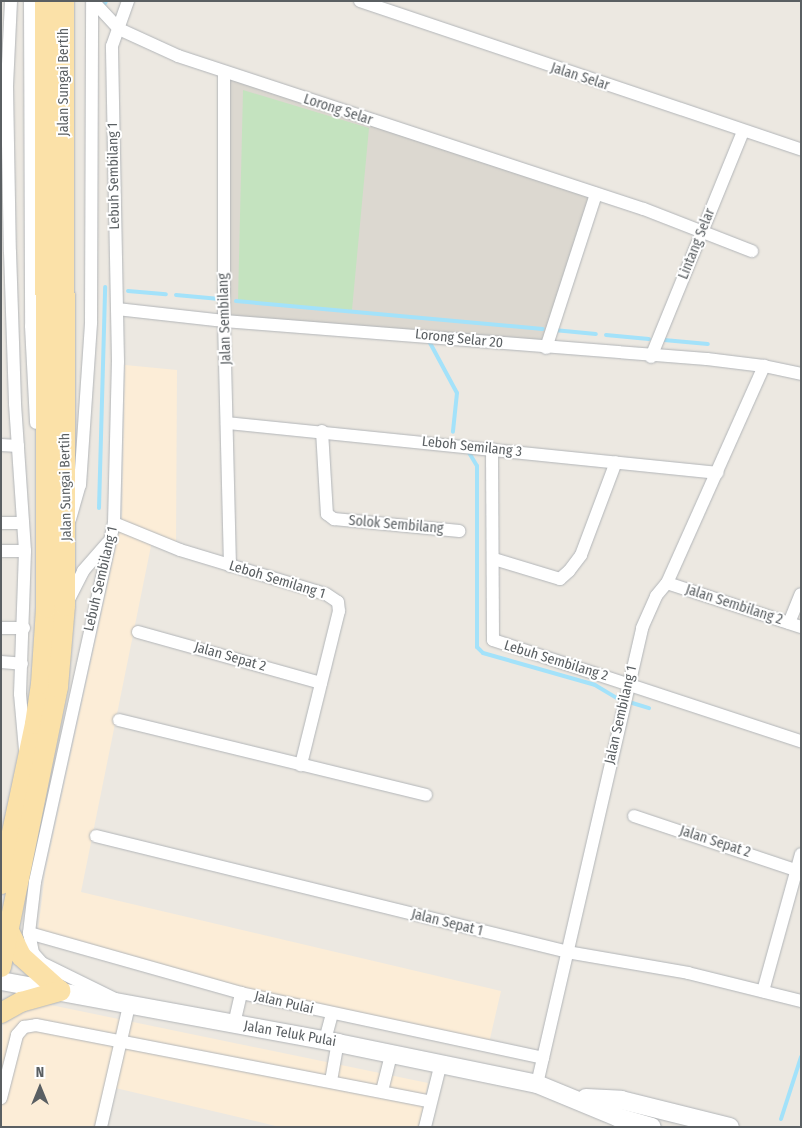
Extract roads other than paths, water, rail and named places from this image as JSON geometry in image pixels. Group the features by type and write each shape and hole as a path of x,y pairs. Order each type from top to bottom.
{"main road":[{"name":"Jalan Sungai Bertih","path":"1,967 58,687 65,606 67,532 55,330 45,1"},
{"name":"Jalan Sungai Bertih","path":"1,884 41,684 55,330 64,1"},
{"path":"9,931 21,956 60,991"},
{"name":"Jalan Teluk Pulai","path":"1,981 332,1042 537,1084 576,1097 617,1117 652,1127"},
{"path":"1,1013 22,1002 60,991"},
{"name":"Jalan Teluk Pulai","path":"576,1097 622,1100 686,1121 730,1127"}],"street":[{"path":"30,1 31,326 38,483 47,532"},
{"path":"67,532 80,486 91,322 92,1"},
{"name":"Lorong Selar","path":"92,1 119,29 224,72 702,229 752,251"},
{"name":"Lebuh Sembilang 1","path":"128,1 112,46 116,309 114,523 35,882 29,933 33,953 42,963 129,1006"},
{"name":"Jalan Selar","path":"360,1 801,149"},
{"path":"8,9 4,86 7,357 15,404 25,551 22,731 27,760"},
{"name":"Jalan Sembilang","path":"224,72 224,321 230,566"},
{"name":"Lintang Selar","path":"651,357 743,131"},
{"path":"546,348 596,194"},
{"name":"Lorong Selar 20","path":"116,309 224,321 764,366 801,374"},
{"name":"Jalan Sembilang 1","path":"537,1084 642,628 656,596 667,583 764,366"},
{"path":"1,404 15,404"},
{"name":"Leboh Semilang 3","path":"227,423 322,431 717,473"},
{"name":"Solok Sembilang","path":"322,431 327,514 334,519 459,531"},
{"path":"1,445 18,446"},
{"name":"Lebuh Sembilang 2","path":"492,449 493,640 801,741"},
{"path":"494,559 560,578 569,571 581,555 616,462"},
{"path":"1,523 23,523"},
{"name":"Leboh Semilang 1","path":"114,523 155,542 326,594 338,602 339,611 301,764"},
{"path":"65,606 83,571 109,542"},
{"path":"1,551 25,551"},
{"name":"Jalan Sembilang 2","path":"667,583 795,625"},
{"path":"795,625 801,594"},
{"path":"1,628 24,628"},
{"name":"Jalan Sepat 2","path":"138,632 321,683"},
{"path":"1,662 22,664"},
{"path":"119,720 426,795"},
{"name":"Jalan Sepat 2","path":"634,816 795,870"},
{"name":"Jalan Sepat 1","path":"96,836 567,952 688,973 801,1001"},
{"path":"763,991 795,870 801,854"},
{"name":"Jalan Pulai","path":"29,933 241,993 543,1058"},
{"path":"234,1024 241,993"},
{"path":"101,1127 129,1006"},
{"path":"331,1081 332,1014"},
{"path":"1,1098 17,1035 24,1027 36,1025 431,1102"},
{"path":"382,1091 391,1054"},
{"path":"426,1127 441,1063"}],"waterway":[{"path":"99,508 105,287"},
{"path":"128,291 166,294"},
{"path":"176,295 220,299"},
{"path":"236,301 543,329"},
{"path":"554,330 596,334"},
{"path":"606,335 649,339"},
{"path":"664,340 708,344"},
{"path":"429,341 457,393 453,432"},
{"path":"468,451 477,466 477,647 483,653 595,685 618,699"},
{"path":"629,702 649,708"},
{"path":"781,1119 801,1057"}]}
